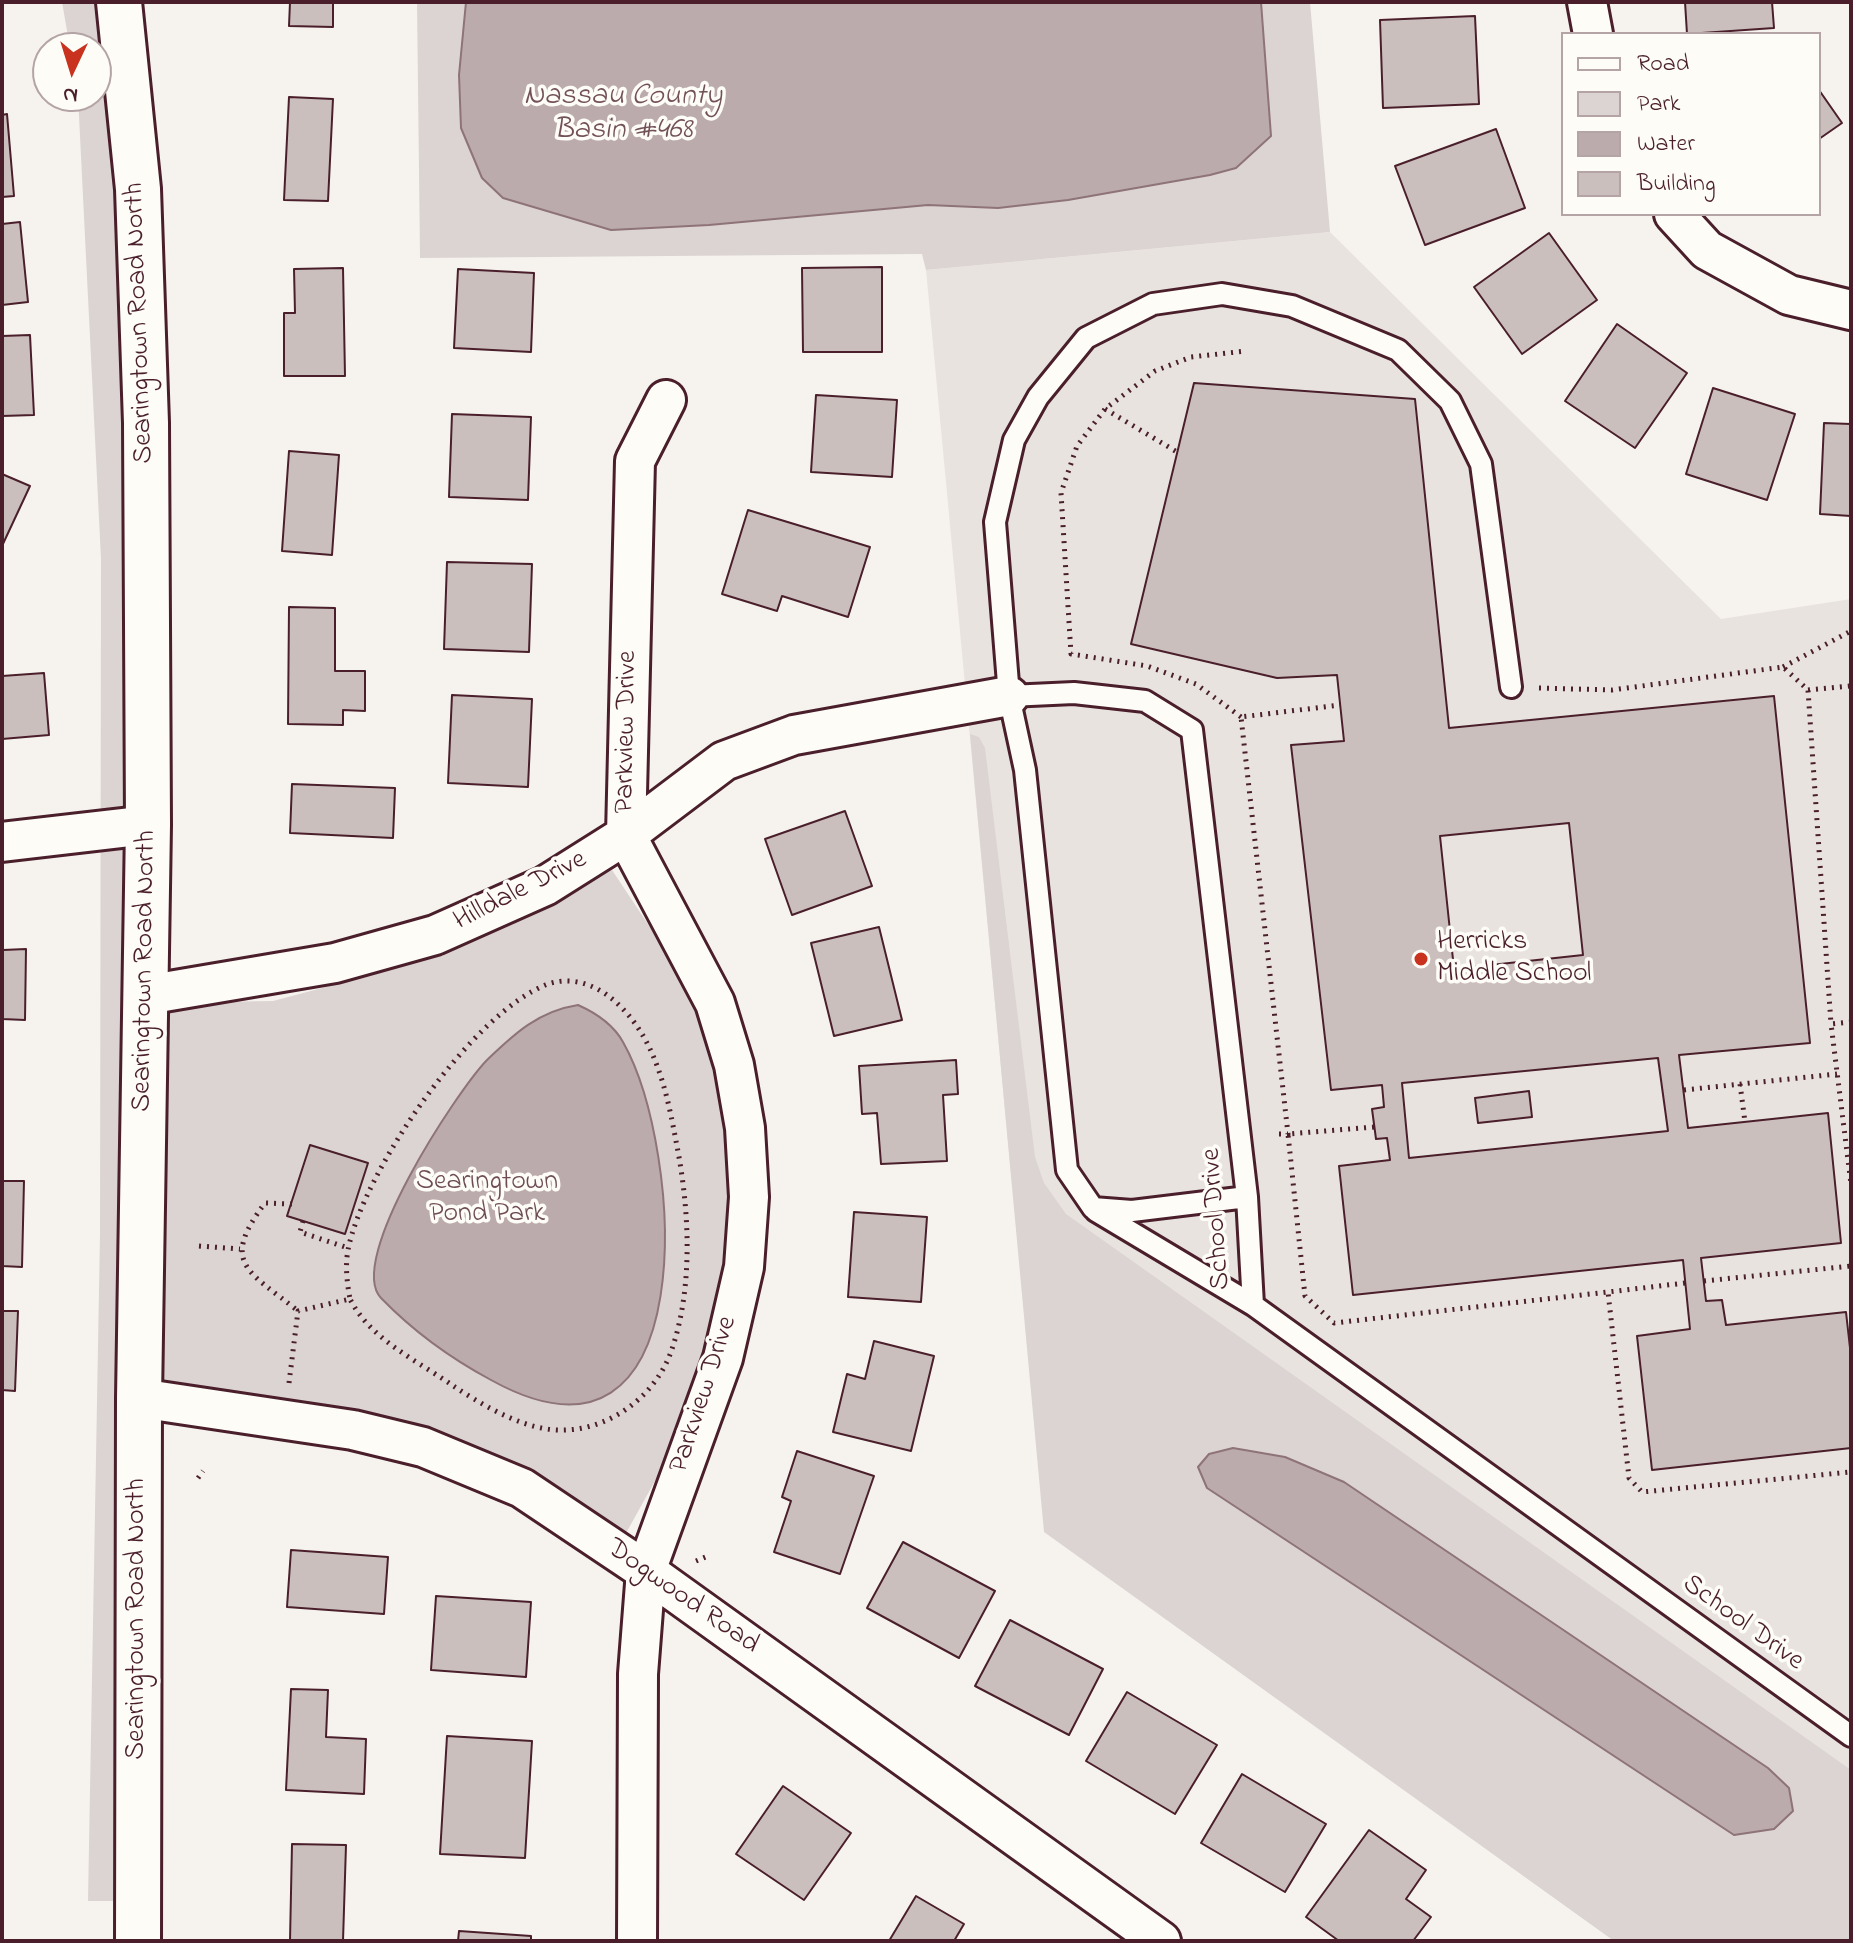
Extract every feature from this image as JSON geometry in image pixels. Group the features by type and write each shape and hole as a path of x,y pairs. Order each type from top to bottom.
{"main road":[{"name":"Searingtown Road North","path":"119,2 138,189 146,423 148,825 139,1398 138,1941"}],"street":[{"path":"1587,2 1593,32"},
{"path":"1676,216 1707,250 1789,295 1851,310"},
{"name":"Parkview Drive","path":"637,1941 638,1674 646,1571 723,1358 744,1267 749,1197 745,1128 734,1065 715,1003 626,835 635,461 666,400"},
{"name":"Hilldale Drive","path":"146,995 335,963 435,935 545,886 626,835 724,761 794,735 1009,696"},
{"path":"2,842 148,825"},
{"name":"Dogwood Road","path":"139,1398 353,1430 423,1447 508,1482 646,1571 1161,1941"}],"lane":[{"path":"1253,1305 1093,1208 1067,1170 1025,770 1009,696 995,522 1014,440 1038,397 1086,338 1153,304 1222,294 1292,306 1398,350 1450,401 1481,464 1511,687"},
{"name":"School Drive","path":"1009,696 1074,693 1145,701 1192,730 1247,1197 1253,1305 1851,1736"},
{"path":"1093,1208 1132,1211 1247,1197"}],"path":[{"path":"1246,351 1191,357 1155,371 1105,409 1077,446 1061,493 1071,654 1159,670 1196,684 1241,717 1340,705"},
{"path":"1105,409 1177,452"},
{"path":"1511,687 1612,690 1783,667 1851,631"},
{"path":"1783,667 1808,690 1831,1024 1851,1184"},
{"path":"1808,690 1851,686"},
{"path":"1222,714 1232,711"},
{"path":"1241,717 1305,1296 1334,1323 1685,1283"},
{"path":"575,982 596,986 636,1022 667,1095 682,1169 685,1278 672,1350 656,1381 623,1415 590,1427 547,1429 499,1412 478,1403 375,1332 358,1316 350,1299 346,1277 348,1248 379,1170 438,1077 524,997 550,983 575,982"},
{"path":"1831,1024 1851,1022"},
{"path":"1684,1090 1837,1074"},
{"path":"1740,1084 1745,1122"},
{"path":"1279,1134 1374,1127"},
{"path":"292,1204 265,1203 247,1227 240,1249 245,1268 298,1311"},
{"path":"303,1221 300,1232 348,1248"},
{"path":"199,1246 240,1249"},
{"path":"1704,1281 1851,1266"},
{"path":"1608,1292 1629,1478 1642,1492 1851,1472"},
{"path":"298,1311 350,1299"},
{"path":"284,1419 298,1311"},
{"path":"198,1478 203,1471"}],"shaded area":[{"name":"Herricks Middle School","path":"1330,232 1721,619 1851,599 1851,1790 1012,1185 926,270"}],"green space":[{"name":"Searingtown Pond Park","path":"62,2 119,2 148,1003 273,1001 401,967 612,870 701,1004 734,1150 735,1258 676,1443 625,1535 547,1485 143,1395 144,1901 88,1901 100,1234 101,559 79,112 112,112 112,32 67,32"},
{"name":"Nassau County Basin #468","path":"417,2 1310,2 1330,232 926,270 922,254 420,258"},
{"path":"970,734 979,737 985,748 1035,1157 1044,1183 1066,1214 1851,1770 1851,1941 1614,1941 1044,1532"}],"water":[{"name":"Nassau County Basin #468","path":"466,2 1261,2 1271,136 1236,168 1068,200 998,208 928,205 709,225 611,230 503,198 482,178 461,128 459,75"},
{"path":"578,1005 604,1020 619,1036 644,1092 658,1157 665,1228 660,1296 643,1354 611,1393 561,1404 491,1380 461,1363 419,1333 381,1298 374,1278 378,1250 409,1177 472,1078 497,1050 528,1025 551,1012"},
{"path":"1233,1448 1285,1457 1344,1482 1768,1768 1789,1788 1793,1811 1774,1829 1734,1835 1207,1488 1198,1467 1209,1454"}],"building":[{"path":"290,2 333,2 333,27 289,26"},
{"path":"1685,2 1772,2 1774,28 1687,32"},
{"path":"1475,16 1479,104 1383,108 1380,20"},
{"path":"1821,93 1842,123 1821,138"},
{"path":"289,97 333,99 328,201 284,200"},
{"path":"7,114 14,196 2,197 2,115"},
{"path":"1496,129 1525,208 1425,245 1395,166"},
{"path":"20,222 28,302 2,305 2,224"},
{"path":"1549,233 1597,300 1522,354 1474,287"},
{"path":"882,267 882,352 803,352 802,268"},
{"path":"343,268 345,376 284,376 284,313 295,313 294,269"},
{"path":"458,269 534,273 531,352 454,348"},
{"path":"1617,324 1687,373 1635,448 1565,401"},
{"path":"30,335 34,415 2,416 2,336"},
{"path":"1194,383 1415,399 1449,728 1774,696 1810,1043 1679,1055 1688,1128 1828,1113 1841,1243 1701,1258 1706,1301 1722,1300 1726,1325 1846,1312 1851,1357 1851,1448 1652,1470 1637,1336 1690,1329 1683,1260 1353,1295 1339,1166 1390,1160 1387,1138 1376,1139 1372,1109 1384,1107 1382,1085 1331,1090 1291,745 1344,741 1337,675 1277,678 1131,644","holes":["1569,823 1583,955 1454,969 1440,836","1658,1058 1668,1131 1409,1158 1402,1083"]},
{"path":"1713,388 1795,414 1767,500 1686,474"},
{"path":"816,395 897,400 892,477 811,472"},
{"path":"452,414 531,417 528,500 449,497"},
{"path":"1824,423 1851,424 1851,516 1820,514"},
{"path":"289,451 339,455 332,555 282,551"},
{"path":"2,474 30,486 2,546"},
{"path":"748,510 870,547 848,617 782,596 777,611 722,594"},
{"path":"447,562 532,564 529,652 444,649"},
{"path":"289,607 335,608 335,671 365,671 365,711 343,710 343,725 288,724"},
{"path":"44,673 49,735 2,739 2,676"},
{"path":"452,695 532,699 528,787 448,783"},
{"path":"292,784 395,788 393,838 290,833"},
{"path":"845,811 872,886 792,915 765,839"},
{"path":"879,927 902,1020 834,1036 811,943"},
{"path":"2,937 3,950 26,949 25,1020 2,1019"},
{"path":"956,1060 958,1094 943,1095 947,1161 881,1164 877,1113 862,1114 859,1066"},
{"path":"1529,1091 1532,1117 1478,1123 1475,1098"},
{"path":"310,1145 368,1163 345,1234 287,1216"},
{"path":"2,1181 24,1181 22,1267 2,1266"},
{"path":"854,1212 927,1217 921,1302 848,1297"},
{"path":"2,1311 18,1311 15,1391 2,1390"},
{"path":"874,1341 934,1356 911,1451 833,1432 847,1374 865,1379"},
{"path":"797,1451 874,1476 840,1574 774,1552 791,1501 782,1497"},
{"path":"903,1542 995,1591 959,1658 867,1608"},
{"path":"291,1550 388,1557 384,1614 287,1607"},
{"path":"436,1596 531,1602 526,1677 431,1670"},
{"path":"1010,1620 1103,1669 1069,1735 975,1686"},
{"path":"291,1689 328,1690 326,1737 366,1739 364,1794 286,1790"},
{"path":"1127,1692 1217,1745 1175,1814 1086,1761"},
{"path":"447,1736 532,1741 525,1858 440,1854"},
{"path":"1242,1774 1326,1824 1285,1892 1201,1843"},
{"path":"783,1786 851,1833 804,1900 736,1854"},
{"path":"1369,1830 1426,1870 1406,1899 1431,1917 1413,1941 1339,1941 1306,1917"},
{"path":"292,1844 346,1845 343,1941 290,1941"},
{"path":"916,1896 964,1924 954,1941 889,1941"},
{"path":"459,1931 531,1936 531,1941 458,1941"}],"place":[{"name":"Herricks Middle School","path":"1421,959"}]}
